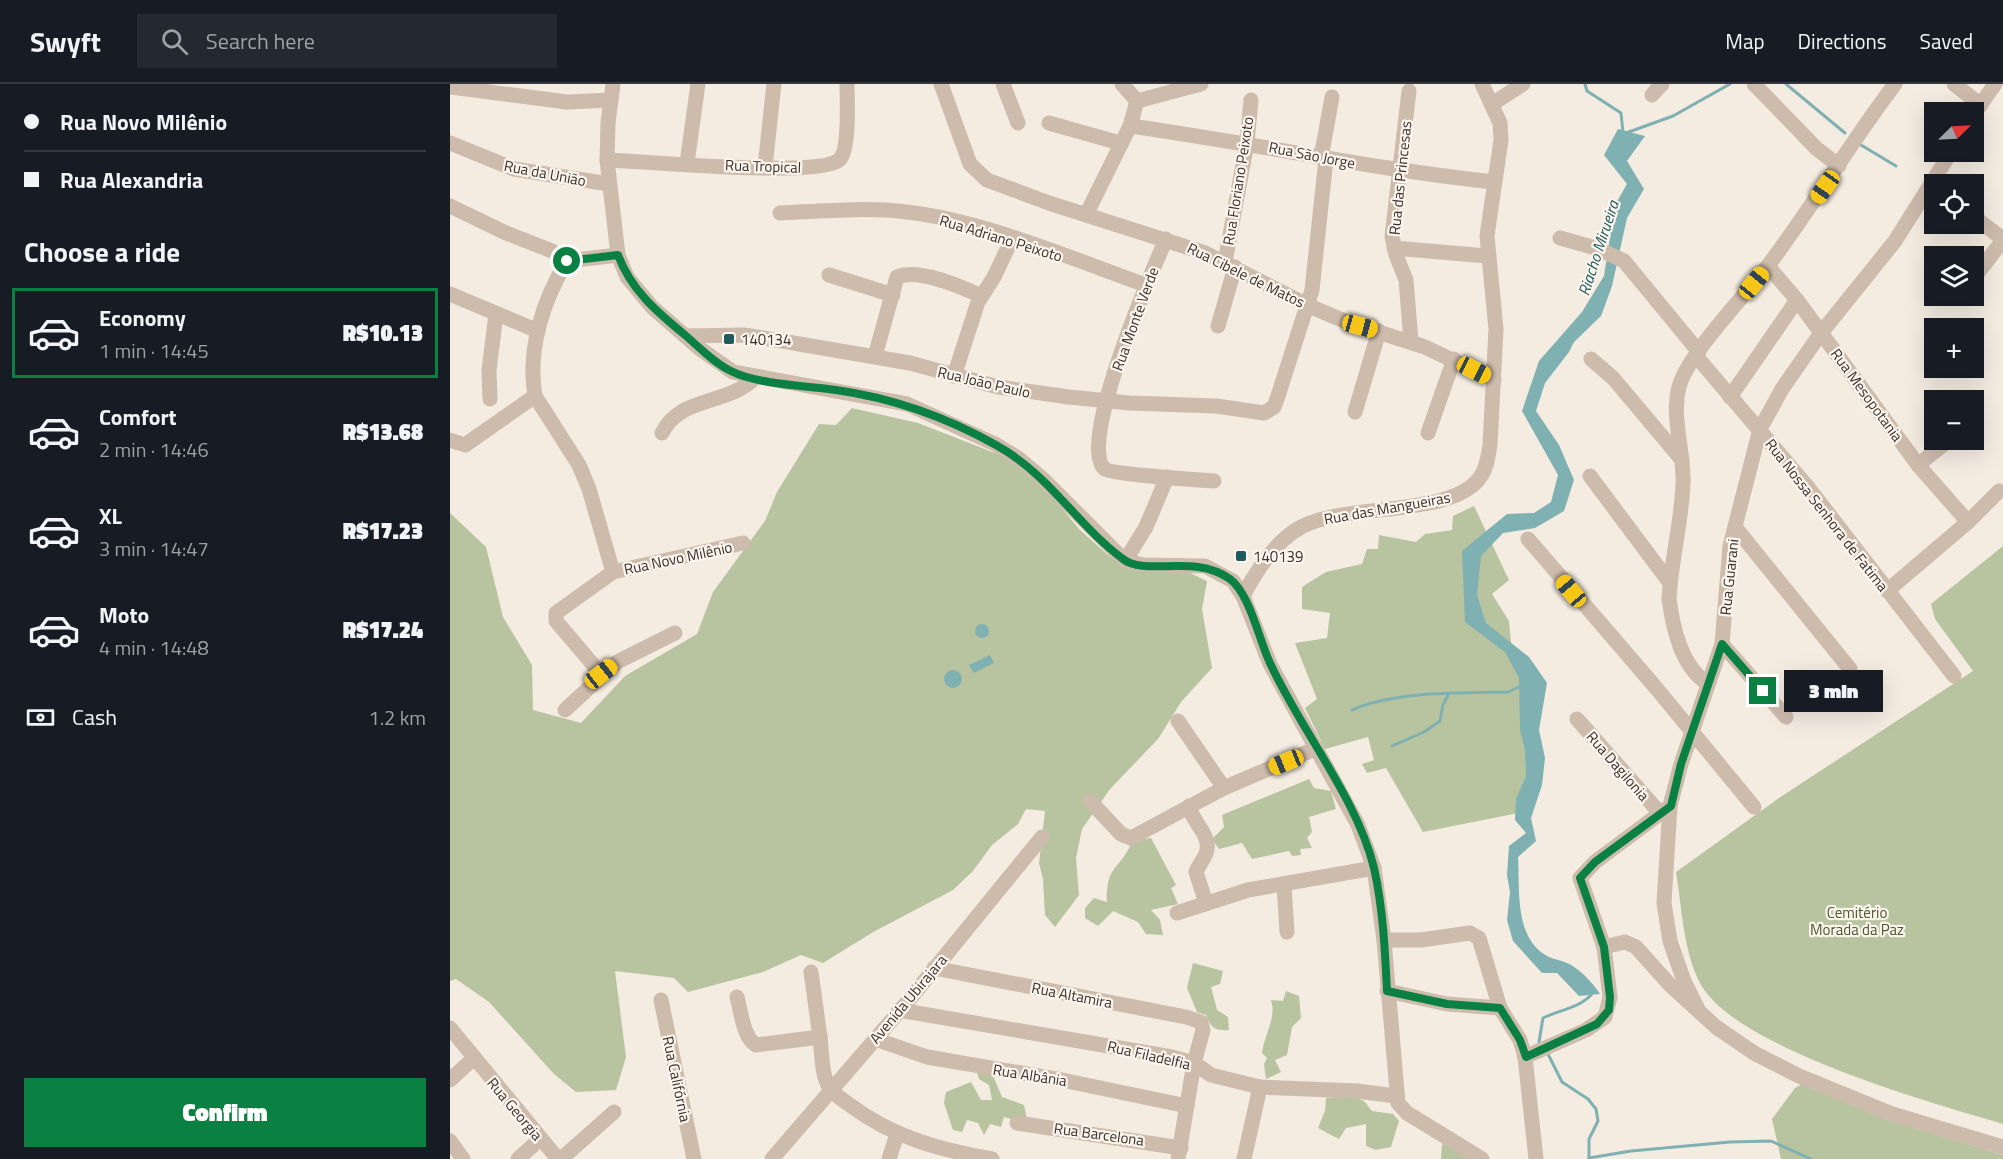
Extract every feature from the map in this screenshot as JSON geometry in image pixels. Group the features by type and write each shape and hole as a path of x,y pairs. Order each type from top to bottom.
{"street":[{"path":"614,84 608,159 618,255 627,277 638,292 686,336 732,372 907,404 995,444 1018,458 1043,479 1125,561 1144,565 1205,566 1233,581 1244,596 1270,664 1358,825 1374,868 1384,940 1396,1096 1402,1109 1482,1159"},
{"path":"687,163 698,84"},
{"path":"765,167 774,84"},
{"name":"Rua Tropical","path":"608,159 765,167 821,166 838,161 845,142 847,84"},
{"name":"Rua Cibele de Matos","path":"941,84 969,164 977,174 1014,191 1166,239 1230,265 1309,306 1411,341 1494,380"},
{"path":"1003,84 1018,123"},
{"path":"1122,84 1137,101"},
{"path":"1137,101 1201,84"},
{"name":"Rua das Mangueiras","path":"1244,596 1263,563 1301,527 1358,511 1437,502 1462,494 1473,485 1487,464 1496,329 1487,256 1487,236 1502,140 1500,123 1482,84"},
{"path":"1492,104 1523,84"},
{"path":"1754,84 1816,148 1839,166"},
{"path":"1707,683 1693,671 1671,619 1670,583 1682,505 1682,460 1677,400 1685,372 1768,266 1839,166 1857,134 1895,84"},
{"path":"1954,84 1970,102"},
{"path":"1983,102 1995,84"},
{"path":"450,87 567,102 611,100"},
{"name":"Rua das Princesas","path":"1409,91 1392,236 1408,290 1411,341"},
{"path":"1309,306 1332,97"},
{"name":"Rua Floriano Peixoto","path":"1218,326 1230,265 1251,100"},
{"path":"1086,215 1119,143 1130,126 1137,101"},
{"path":"1049,123 1119,143"},
{"name":"Rua São Jorge","path":"1130,126 1247,142 1324,158 1401,170 1494,182"},
{"name":"Rua da União","path":"450,143 514,169 609,184"},
{"name":"Rua Guarani","path":"1697,1007 1684,981 1670,942 1664,903 1665,809 1722,644 1728,566 1735,527 1760,429 1782,389 1821,333 1895,241 1924,200"},
{"path":"450,206 506,233 552,251 567,261 618,255"},
{"name":"Rua Adriano Peixoto","path":"780,213 857,210 908,212 962,223 1146,285"},
{"path":"1984,225 2003,239 1984,265"},
{"name":"Rua Nossa Senhora de Fatima","path":"1560,238 1599,249 1624,261 1730,397 1760,429 1954,676"},
{"path":"954,376 981,296 994,277 1012,239"},
{"name":"Rua Monte Verde","path":"1166,239 1146,285 1106,400 1099,428 1101,466 1115,474 1167,477"},
{"path":"1394,248 1487,256"},
{"path":"450,440 465,445 535,396 533,373 538,331 552,285 567,261"},
{"name":"Rua Mesopotania","path":"1768,266 1797,300 1918,465 1968,522"},
{"path":"829,275 893,295"},
{"path":"875,356 893,295 895,280 901,275 954,283 981,296"},
{"path":"450,294 538,331"},
{"path":"1730,397 1797,300"},
{"name":"Rua João Paulo","path":"686,336 744,335 875,356 1036,394 1216,406 1264,413 1274,407 1309,306"},
{"path":"490,399 489,370 496,314"},
{"path":"1355,412 1379,331"},
{"path":"1591,359 1613,378 1682,460"},
{"path":"1428,433 1454,360"},
{"path":"662,433 676,413 740,391 755,378"},
{"name":"Rua Novo Milênio","path":"535,396 579,465 589,489 613,572"},
{"path":"1918,465 1936,450"},
{"path":"1590,476 1670,583"},
{"path":"1125,561 1146,527 1167,477 1214,481"},
{"path":"1887,591 1968,522 1999,491"},
{"path":"1735,527 1850,669"},
{"path":"1528,540 1754,807"},
{"name":"Rua Novo Milênio","path":"601,674 559,627 554,617 564,604 613,572 743,543"},
{"path":"565,710 601,674 627,654 675,633"},
{"path":"1722,644 1786,717"},
{"name":"Rua Dagilonia","path":"1577,719 1665,809"},
{"path":"1178,721 1224,788"},
{"path":"1090,801 1125,837 1137,836 1224,788 1317,748"},
{"path":"1189,806 1193,820 1207,843 1206,854 1196,872 1206,903"},
{"path":"1526,1057 1586,1030 1605,1017 1610,997 1604,947 1580,878 1595,862 1665,809"},
{"name":"Avenida Ubirajara","path":"772,1159 875,1039 1042,837"},
{"path":"1177,913 1248,890 1374,868"},
{"path":"1284,885 1287,932"},
{"path":"1384,940 1421,940 1459,933 1476,935 1485,952 1500,1008 1520,1040 1526,1057 1536,1159"},
{"path":"1604,947 1625,942 1636,947 1670,985 1730,1038 1799,1076 1892,1114 2003,1147"},
{"name":"Rua Altamira","path":"934,968 1199,1021 1203,1030 1194,1063"},
{"path":"811,972 826,1079 830,1089 894,1133 953,1152 992,1159"},
{"path":"1387,991 1447,1004 1500,1008"},
{"path":"737,997 750,1042 756,1045 820,1037"},
{"name":"Rua Califórnia","path":"661,1000 694,1159"},
{"name":"Rua Filadelfia","path":"899,1010 1140,1051 1194,1063 1211,1075 1260,1087 1357,1091 1396,1096"},
{"name":"Rua Georgia","path":"450,1028 540,1139 559,1159"},
{"name":"Rua Albânia","path":"875,1039 927,1057 1062,1080 1187,1106"},
{"path":"450,1080 474,1059"},
{"path":"1180,1153 1194,1063"},
{"path":"1244,1159 1260,1087"},
{"path":"559,1159 614,1112"},
{"name":"Rua Barcelona","path":"1017,1123 1180,1153"},
{"path":"889,1159 894,1133"},
{"path":"518,1159 540,1139"},
{"path":"450,1141 463,1159"}],"green space":[{"path":"852,408 918,423 1026,465 1079,529 1110,557 1162,560 1207,581 1202,609 1212,668 1181,702 1158,739 1110,789 1082,829 1076,858 1079,895 1055,927 1045,915 1043,879 1039,863 1045,811 1026,809 1018,824 992,845 973,871 953,890 875,931 823,963 801,955 763,972 688,992 674,978 615,971 626,1057 616,1090 576,1092 554,1074 489,1002 456,979 450,981 450,513 486,547 503,617 532,665 533,710 581,723 625,676 697,634 713,592 765,521 777,492 819,424 836,425"},
{"path":"1474,506 1509,580 1492,594 1509,621 1513,663 1524,674 1533,810 1423,832 1386,768 1367,773 1362,764 1374,760 1368,737 1325,749 1305,708 1317,699 1295,643 1327,638 1330,613 1302,609 1302,587 1326,572 1362,564 1367,549 1378,549 1379,535 1416,542 1425,534 1452,530 1453,516"},
{"name":"Cemitério Morada da Paz","path":"2003,546 2003,1124 1885,1087 1792,1051 1752,1030 1720,1007 1700,983 1694,970 1684,929 1676,872 1779,798 1973,671 1935,619 1931,604"},
{"path":"1309,779 1314,788 1331,791 1336,809 1309,817 1312,832 1307,838 1312,848 1300,849 1301,855 1292,856 1289,851 1252,859 1242,843 1219,849 1212,839 1224,827 1222,815"},
{"path":"1151,838 1176,885 1171,888 1178,904 1151,910 1160,920 1163,935 1146,934 1138,922 1113,911 1098,926 1085,918 1085,908 1094,898 1107,902 1111,873 1124,857 1132,841"},
{"path":"1193,963 1223,971 1220,984 1211,987 1217,1010 1228,1017 1229,1030 1214,1028 1206,1015 1197,1012 1187,988"},
{"path":"1286,991 1299,996 1301,1018 1292,1027 1287,1055 1275,1060 1281,1072 1266,1079 1264,1064 1267,1058 1262,1053 1271,1020 1271,1000 1283,1001"},
{"path":"977,1072 992,1073 1002,1097 1024,1105 1028,1124 1004,1117 1001,1127 990,1124 984,1135 978,1123 967,1120 962,1132 953,1130 944,1103 946,1092 971,1082 981,1100 992,1100 989,1085 979,1079"},
{"path":"1802,1084 1885,1119 2003,1155 2003,1159 1781,1159 1772,1119 1795,1088"},
{"path":"1352,1096 1364,1101 1372,1111 1393,1114 1399,1121 1391,1147 1376,1150 1366,1146 1366,1124 1346,1128 1339,1139 1318,1128 1325,1111 1326,1098"},
{"path":"1442,1144 1452,1146 1473,1159 1441,1159"}],"water":[{"path":"1618,129 1645,136 1627,161 1644,189 1627,218 1612,286 1601,316 1574,342 1545,383 1536,411 1559,445 1574,480 1564,511 1535,528 1503,533 1481,556 1477,595 1486,623 1529,657 1547,683 1539,730 1545,758 1542,785 1531,818 1536,841 1518,857 1519,899 1524,927 1538,949 1549,957 1576,968 1600,994 1579,996 1557,973 1542,973 1513,941 1507,920 1510,892 1507,875 1509,846 1526,833 1515,820 1516,799 1526,776 1525,750 1520,730 1519,678 1505,652 1465,622 1462,551 1507,514 1534,513 1551,502 1558,475 1522,411 1539,361 1582,312 1604,276 1615,205 1627,184 1604,155"},
{"path":"982,624 987,626 989,631 987,636 982,638 977,636 975,631 977,626"},
{"path":"990,655 994,663 974,673 969,665"},
{"path":"953,670 959,673 962,679 959,685 953,688 947,685 944,679 947,673"}],"waterway":[{"name":"Riacho Mirueira","path":"1585,84 1587,91 1621,113 1623,133"},
{"path":"1626,133 1673,116 1730,84"},
{"path":"1786,84 1845,133"},
{"path":"1861,145 1896,166"},
{"path":"1352,710 1387,699 1407,696 1508,692 1521,686"},
{"path":"1392,746 1424,732 1440,721 1443,705 1448,695"},
{"name":"Riacho Mirueira","path":"1539,1042 1543,1018 1581,1003 1591,995 1589,992"},
{"name":"Riacho Mirueira","path":"1548,1054 1562,1082 1588,1099 1596,1109 1598,1121 1589,1139 1589,1159"},
{"path":"1589,1158 1631,1151 1730,1142 1771,1141 1811,1159"}],"place":[{"name":"140134","path":"729,339"},
{"name":"140139","path":"1241,556"}],"route":[{"path":"567,261 618,255 627,277 652,307 699,348 732,372 907,404 995,444 1018,458 1043,479 1125,561 1158,566 1167,564 1205,566 1233,581 1244,596 1270,664 1358,825 1367,847 1374,868 1382,922 1387,991 1421,996 1447,1004 1500,1008 1520,1040 1526,1057 1597,1024 1609,1010 1610,997 1604,947 1579,882 1580,878 1595,862 1659,812 1671,806 1681,764 1722,644 1763,691"}]}
